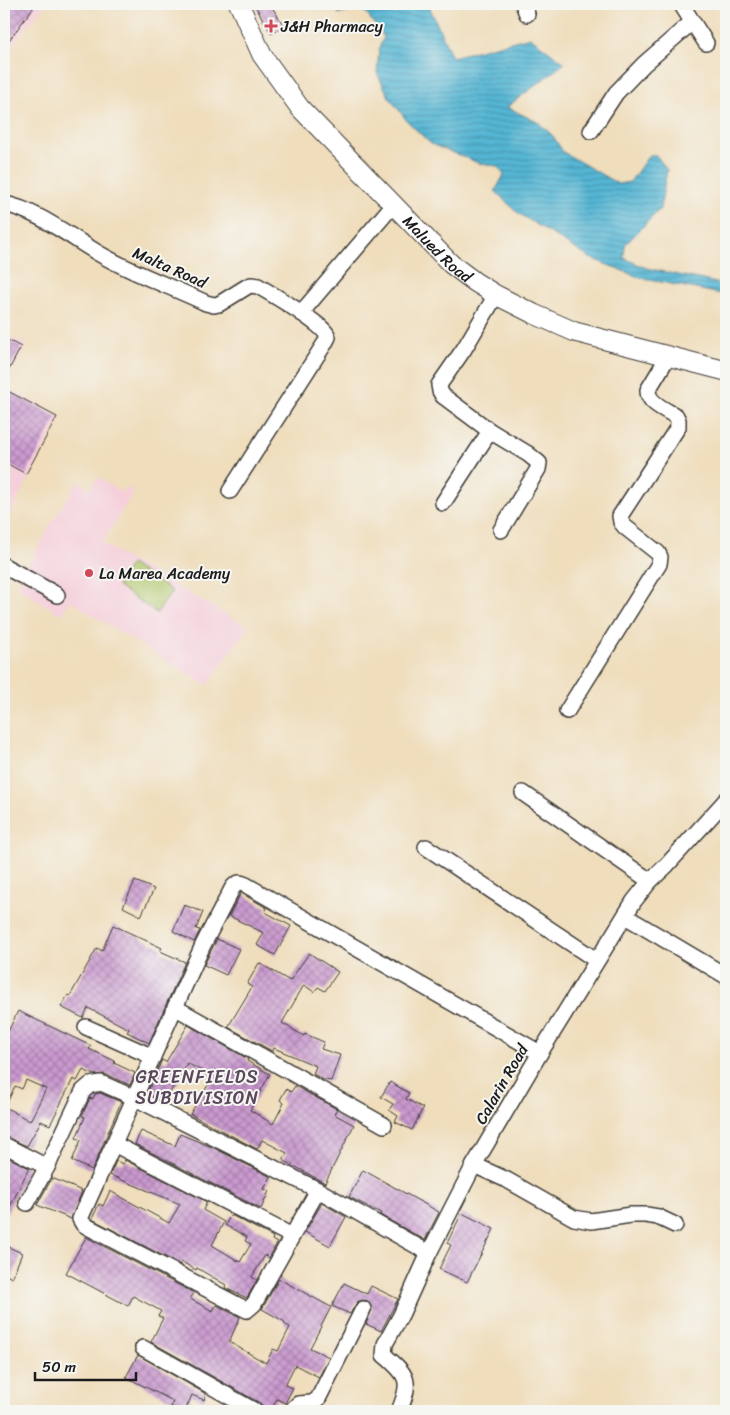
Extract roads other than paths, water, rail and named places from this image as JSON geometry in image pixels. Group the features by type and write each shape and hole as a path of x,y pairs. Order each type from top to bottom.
{"street":[{"name":"Malued Road","path":"239,4 262,55 300,108 451,264 496,295 575,332 726,371"},
{"path":"681,4 706,43"},
{"path":"591,131 616,93 644,64 692,22"},
{"name":"Malta Road","path":"4,204 14,206 60,229 98,253 130,270 214,305 219,304 251,284 264,289 301,313"},
{"path":"230,491 328,337 326,331 301,313 392,205"},
{"path":"496,295 464,349 439,385 443,396 490,431 528,454 539,464 538,469 501,530"},
{"path":"567,711 659,564 660,557 658,553 625,527 621,522 620,516 678,427 676,416 652,401 648,395 648,390 669,355"},
{"path":"443,504 490,431"},
{"path":"4,566 57,595"},
{"path":"523,793 650,881"},
{"name":"Calarin Road","path":"398,1411 408,1383 404,1372 384,1355 385,1344 474,1165 596,960 625,916 650,881 726,800"},
{"path":"426,847 596,960"},
{"path":"318,1190 254,1304 247,1310 82,1224 80,1219 207,936 233,887 240,882 540,1053"},
{"path":"625,916 726,976"},
{"path":"176,1008 384,1125"},
{"path":"86,1027 153,1057"},
{"path":"27,1203 84,1091 90,1085 101,1083 135,1098 318,1190 429,1254"},
{"path":"114,1144 292,1236"},
{"path":"4,1145 47,1167"},
{"path":"474,1165 507,1180 574,1218 591,1221 646,1214 675,1225"},
{"path":"291,1411 298,1404 312,1403 318,1399 363,1309"},
{"path":"143,1348 255,1411"}],"water":[{"path":"333,4 428,4 452,57 530,37 565,63 507,107 539,123 553,136 563,152 618,184 630,182 649,155 656,155 667,170 660,209 625,245 624,258 646,268 726,285 726,295 641,278 590,258 518,213 495,191 504,175 497,166 481,164 431,144 407,121 389,97 377,73 379,48 384,37 363,9 339,14"}],"place":[{"name":"J&H Pharmacy","path":"271,26"},
{"name":"La Marea Academy","path":"89,573"}],"district":[{"name":"GREENFIELDS SUBDIVISION","path":"197,1087"}]}
